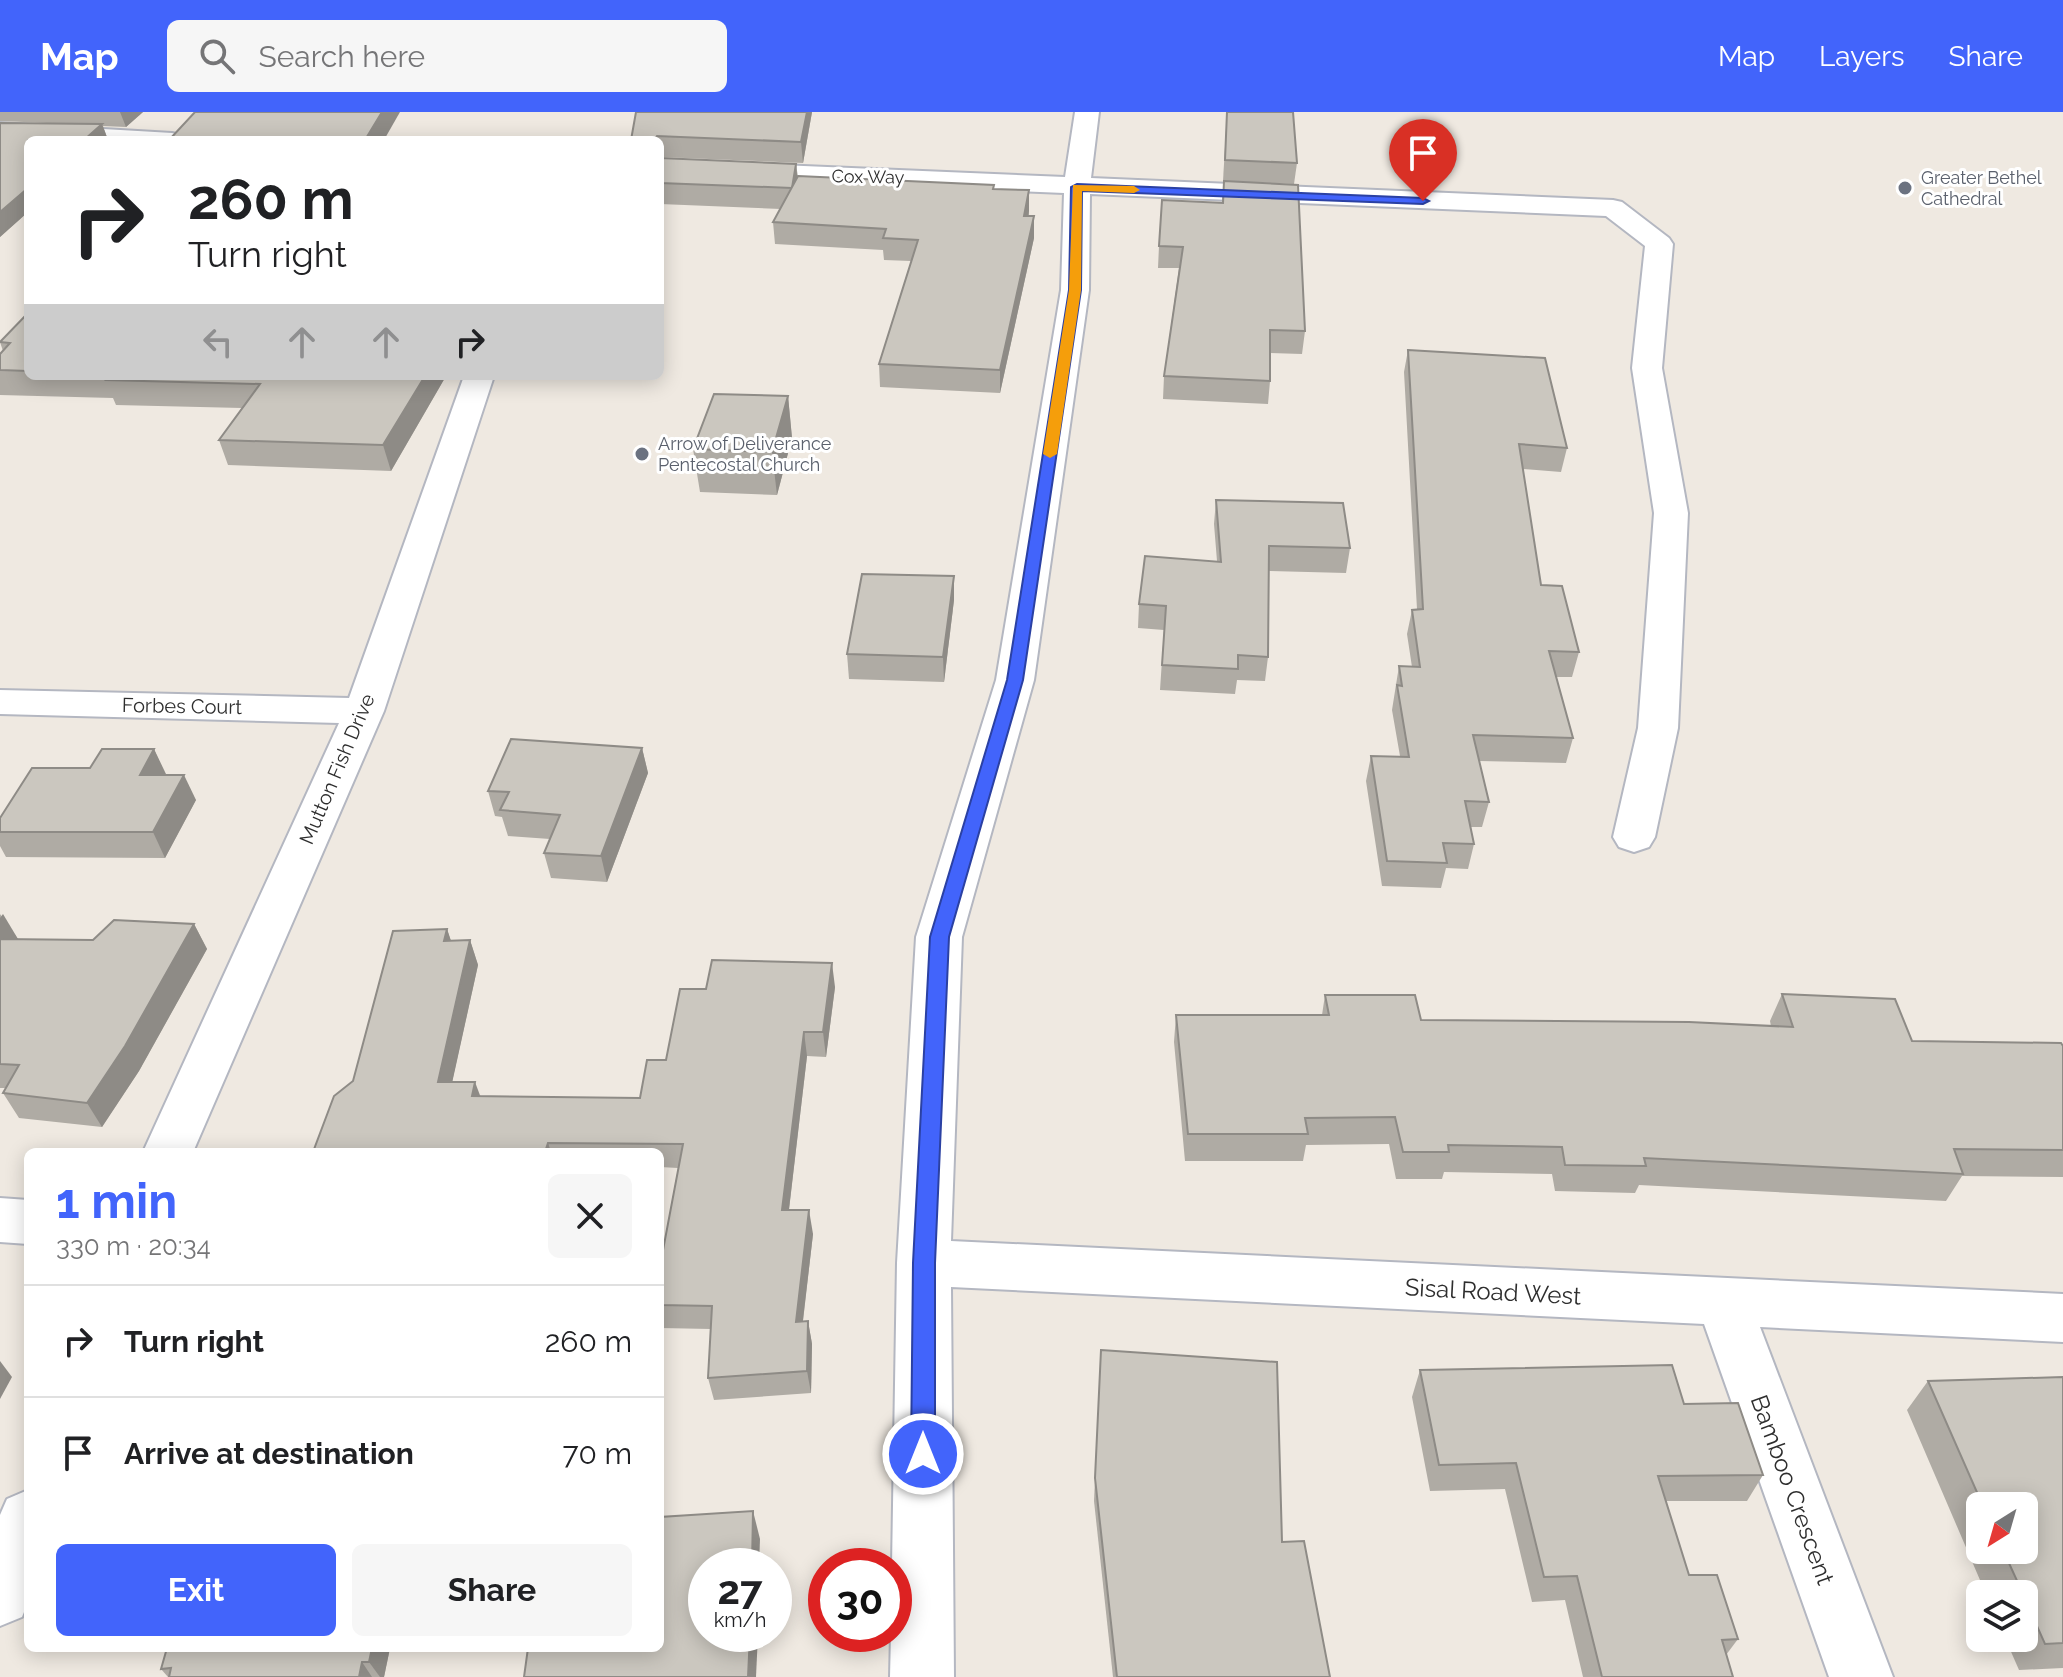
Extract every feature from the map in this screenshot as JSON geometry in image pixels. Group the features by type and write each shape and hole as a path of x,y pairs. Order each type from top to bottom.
{"street":[{"path":"922,1677 924,1263 939,937 1015,680 1075,290 1077,187 1087,112"},
{"path":"0,130 103,136"},
{"name":"Cox Way","path":"664,168 1613,208 1659,244 1647,368 1671,513 1658,728 1634,837"},
{"name":"Mutton Fish Drive","path":"170,1148 364,711 478,380"},
{"name":"Forbes Court","path":"0,702 364,711"},
{"path":"0,1220 24,1222"},
{"name":"Sisal Road West","path":"924,1263 2063,1318"},
{"name":"Bamboo Crescent","path":"1724,1303 1861,1677"},
{"path":"0,1595 24,1530"}],"building":[{"path":"195,112 382,112 367,136 173,136"},
{"path":"636,112 807,112 801,142 632,136"},
{"path":"1227,112 1293,112 1297,163 1225,160"},
{"path":"0,123 102,124 88,136 24,136 24,191 0,212"},
{"path":"664,158 796,164 792,188 664,183"},
{"path":"798,176 994,185 993,189 1029,190 1024,216 1034,216 1000,370 879,364 918,240 883,238 886,229 773,222"},
{"path":"1224,181 1298,185 1305,331 1270,330 1270,381 1164,376 1183,247 1159,246 1162,200 1223,203"},
{"path":"24,317 24,371 0,370 0,354 10,343 0,342"},
{"path":"1408,350 1545,358 1567,448 1519,444 1541,585 1562,586 1579,652 1549,651 1573,738 1473,735 1489,802 1465,801 1474,844 1443,843 1447,863 1387,861 1371,756 1409,757 1397,685 1402,686 1399,666 1420,667 1412,610 1423,609"},
{"path":"106,380 423,380 383,445 219,440 260,384"},
{"path":"714,394 788,396 772,452 693,449"},
{"path":"1216,500 1343,503 1350,548 1269,546 1268,657 1238,655 1238,669 1162,665 1166,606 1139,604 1145,556 1221,562"},
{"path":"862,574 954,576 943,657 847,654"},
{"path":"511,739 642,748 601,856 544,853 560,815 500,810 509,792 488,791"},
{"path":"102,749 154,749 140,775 184,775 153,832 0,832 0,818 32,768 90,768"},
{"path":"114,920 194,924 125,1046 87,1103 3,1093 19,1065 0,1064 0,939 93,940"},
{"path":"447,929 444,941 470,940 438,1082 475,1082 472,1096 640,1098 647,1060 666,1060 680,989 706,989 712,960 832,963 823,1032 804,1032 782,1210 809,1210 796,1322 808,1321 807,1371 708,1378 712,1306 664,1305 664,1245 683,1144 548,1143 546,1148 314,1148 334,1096 353,1081 393,931"},
{"path":"1782,994 1895,999 1912,1041 2061,1043 2063,1150 1954,1149 1963,1174 1644,1158 1646,1166 1565,1165 1562,1147 1448,1145 1449,1152 1403,1152 1395,1117 1305,1118 1308,1134 1188,1134 1176,1015 1329,1015 1325,995 1415,995 1421,1020 1689,1022 1793,1027"},
{"path":"1101,1350 1277,1362 1282,1542 1304,1541 1330,1677 1117,1677 1095,1478"},
{"path":"1672,1365 1684,1404 1738,1403 1763,1475 1658,1476 1689,1575 1717,1575 1738,1639 1722,1640 1733,1677 1602,1677 1577,1576 1544,1577 1516,1463 1439,1465 1420,1370"},
{"path":"2063,1377 2063,1643 2045,1644 2038,1628 2038,1580 2017,1580 2009,1564 2038,1564 2038,1492 1977,1492 1928,1381"},
{"path":"753,1511 752,1548 688,1548 688,1652 749,1652 748,1677 524,1677 527,1652 664,1652 664,1517"},
{"path":"166,1652 371,1652 369,1662 362,1662 359,1677 169,1677 171,1668 161,1669"}],"slow traffic":[{"path":"1050,454 1075,290 1077,187 1134,190"}],"place":[{"name":"Greater Bethel Cathedral","path":"1905,188"},
{"name":"Arrow of Deliverance Pentecostal Church","path":"642,454"}],"route":[{"path":"923,1454 924,1263 939,937 1015,680 1075,290 1077,187 1423,201"}]}
